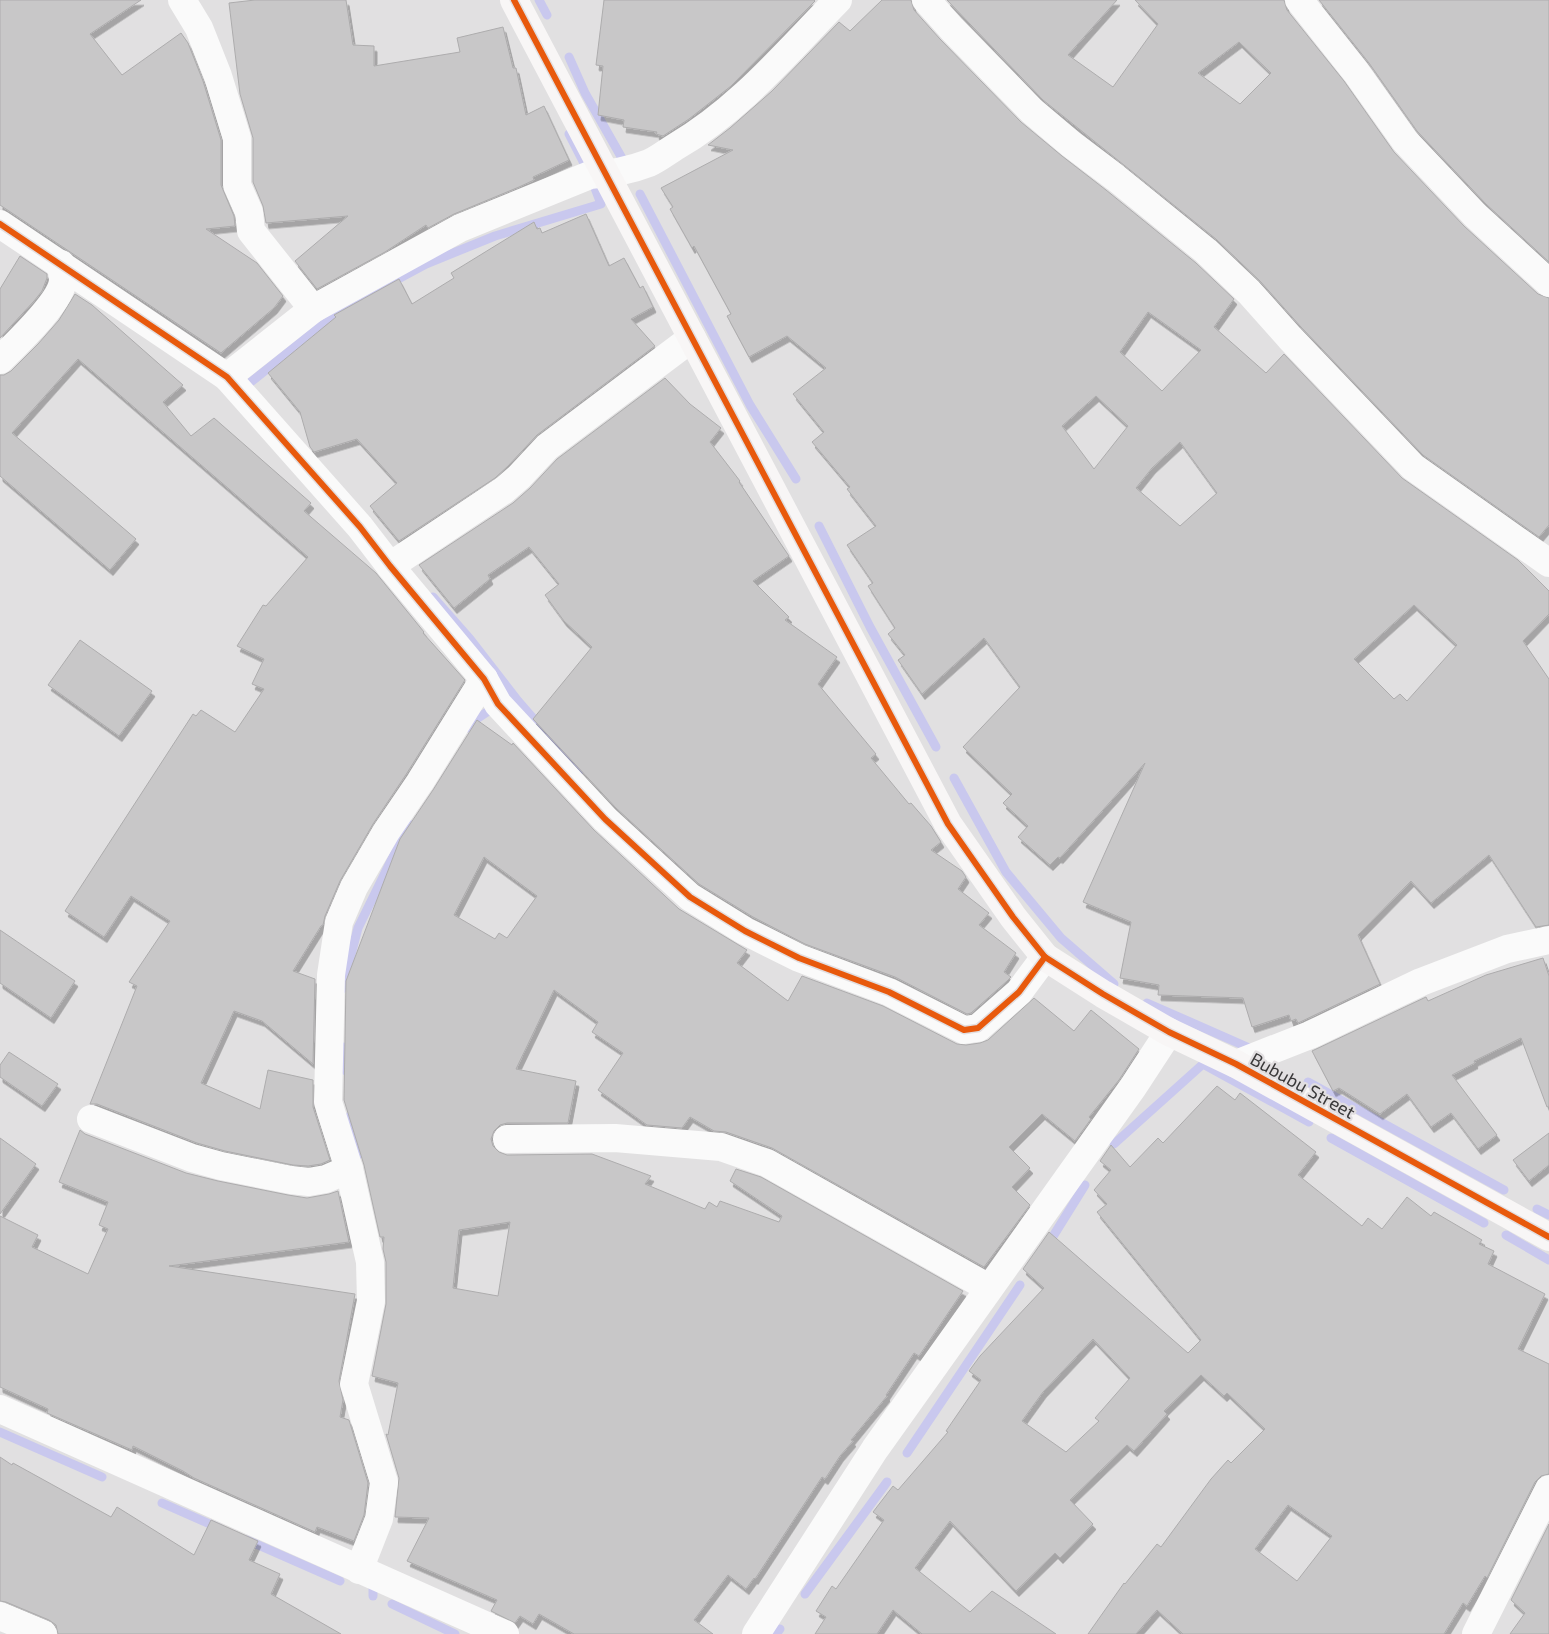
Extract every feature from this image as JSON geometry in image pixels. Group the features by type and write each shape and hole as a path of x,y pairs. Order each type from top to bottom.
{"street":[{"path":"182,0 198,28 218,76 237,138 238,185 250,212 251,231 313,309"},
{"name":"Bububu Street","path":"514,0 948,824 1013,917 1044,956 1103,994 1169,1032 1236,1064 1549,1237"},
{"path":"227,377 313,309 460,228 590,174 605,174 649,162 688,140 743,98 838,0"},
{"path":"926,0 1032,110 1071,144 1206,251 1249,292 1290,338 1413,467 1549,563"},
{"path":"1299,0 1356,72 1405,141 1475,215 1549,283"},
{"path":"0,224 227,377 360,527 390,566 484,678 498,704 605,818 690,897 745,931 799,958 889,992 964,1030 978,1028 1019,992 1044,956"},
{"path":"0,360 30,330 55,298 63,282 61,264"},
{"path":"390,566 504,490 547,447 692,338"},
{"path":"360,1570 379,1520 384,1482 354,1384 371,1301 370,1262 350,1169 328,1102 331,975 339,922 354,887 386,832 420,782 484,678"},
{"path":"1236,1064 1310,1035 1420,982 1507,949 1549,940"},
{"path":"756,1634 875,1448 1133,1087 1169,1032"},
{"path":"90,1118 192,1158 221,1166 291,1180 309,1182 326,1179 350,1169"},
{"path":"507,1139 615,1138 721,1147 767,1163 989,1288"},
{"path":"0,1409 505,1634"},
{"path":"1476,1634 1549,1489"},
{"path":"0,1616 43,1634"}],"building":[{"path":"0,0 141,0 90,34 122,75 181,33 188,43 203,81 221,140 221,185 234,216 235,226 206,229 257,263 283,296 274,308 221,353 0,205"},
{"path":"255,0 346,0 353,45 374,46 374,66 460,52 457,38 503,27 513,68 516,68 526,115 544,106 569,160 533,177 534,180 519,187 454,214 428,228 426,225 385,252 317,289 295,261 348,216 266,223 263,206 253,182 253,138 240,94 229,3"},
{"path":"604,0 815,1 731,86 689,119 663,136 656,134 657,132 623,127 624,120 598,115 603,66 596,65"},
{"path":"882,0 911,0 914,10 940,39 1021,122 1196,263 1234,299 1214,327 1266,373 1284,354 1402,478 1518,560 1549,591 1549,614 1523,641 1549,679 1549,925 1536,927 1489,855 1431,903 1411,881 1358,935 1380,984 1298,1023 1296,1019 1291,1021 1289,1015 1252,1027 1243,998 1158,995 1159,985 1120,978 1131,922 1083,902 1145,763 1060,858 1058,857 1050,865 1018,837 1028,826 1003,803 1012,794 963,747 1020,687 984,638 922,694 898,660 905,655 888,634 895,628 868,586 873,583 847,545 876,526 847,489 850,487 812,442 824,432 793,394 826,368 787,336 749,357 727,316 731,314 694,246 692,248 670,209 673,207 661,188 733,150 708,145 772,91 839,22 850,31","holes":["1148,312 1201,350 1162,391 1120,352","1096,396 1128,426 1094,469 1062,426","1180,442 1217,493 1180,526 1136,488 1152,468","1414,605 1457,645 1407,701 1400,694 1394,699 1354,659"]},
{"path":"947,0 1117,0 1068,55 1113,87 1158,24 1135,0 1284,0 1287,10 1344,81 1394,152 1464,226 1538,294 1549,298 1549,525 1539,537 1423,455 1301,327 1260,281 1216,239 1043,100","holes":["1239,42 1271,73 1240,104 1198,73"]},
{"path":"1319,0 1549,0 1549,262 1486,204 1417,131 1369,63"},
{"path":"586,214 609,266 624,258 640,288 643,286 653,307 631,319 655,346 537,435 495,478 399,541 370,506 397,483 357,439 314,452 310,447 300,412 268,373 336,317 334,315 399,279 412,304 454,278 451,273 534,222 537,229 540,228 542,233"},
{"path":"20,256 47,274 47,278 42,291 0,338 0,289"},
{"path":"75,294 92,305 183,385 163,402 191,436 214,418 311,503 304,511 376,573 423,633 465,680 373,824 340,881 323,925 293,971 315,979 313,1064 262,1021 234,1011 201,1083 260,1109 268,1070 313,1080 313,1107 330,1160 321,1164 308,1166 293,1165 225,1151 197,1143 97,1104 90,1104 137,986 129,982 170,921 131,896 104,937 65,911 193,714 196,716 201,710 235,732 264,689 252,684 264,659 237,646 263,605 266,606 308,557 78,359 12,433 136,539 110,570 0,476 0,375 11,371 38,344 59,320"},
{"path":"665,378 690,404 721,428 710,442 740,481 789,556 753,581 789,617 785,620 837,657 818,684 876,754 871,758 909,804 911,803 931,826 941,842 931,850 962,871 966,877 958,889 989,913 979,925 1016,953 1004,972 1011,977 971,1013 967,1014 895,977 805,944 753,917 699,884 616,808 533,719 592,647 564,621 545,595 559,584 529,547 488,575 490,579 454,608 419,565 513,503 557,459"},
{"path":"80,640 152,691 119,736 48,685"},
{"path":"477,720 512,745 513,743 594,830 679,909 747,950 737,963 788,1001 802,976 883,1006 957,1044 966,1045 988,1040 1034,998 1074,1031 1091,1010 1139,1049 1119,1080 1089,1117 1091,1119 1075,1141 1042,1114 1009,1147 1030,1168 1012,1187 1030,1205 984,1267 772,1148 726,1132 714,1131 690,1117 682,1128 647,1125 598,1090 623,1053 592,1032 598,1022 554,990 516,1069 576,1081 568,1123 507,1123 500,1125 494,1131 491,1139 493,1146 499,1152 507,1155 592,1154 651,1176 645,1184 705,1209 709,1202 717,1207 720,1201 779,1222 782,1216 730,1181 736,1169 761,1177 963,1291 919,1356 914,1353 887,1396 851,1440 853,1441 840,1456 825,1479 822,1477 755,1579 746,1589 728,1575 694,1620 713,1634 574,1634 539,1614 533,1624 520,1616 515,1623 491,1611 497,1600 407,1561 429,1518 395,1517 399,1478 386,1434 388,1435 398,1383 372,1376 386,1304 386,1262 383,1249 384,1237 380,1237 364,1165 344,1100 346,981 400,839","holes":["484,857 537,896 507,938 499,933 495,939 454,915","510,1222 498,1296 453,1288 459,1230"]},
{"path":"0,930 75,981 51,1018 0,983"},
{"path":"1543,958 1549,976 1549,1106 1547,1107 1521,1038 1474,1061 1475,1063 1452,1075 1497,1135 1478,1149 1451,1113 1431,1127 1407,1094 1380,1114 1339,1088 1333,1091 1312,1051 1426,997 1428,1001 1486,975"},
{"path":"9,1052 58,1084 42,1106 0,1077 0,1065"},
{"path":"1217,1086 1235,1100 1240,1093 1316,1152 1298,1175 1362,1226 1368,1218 1382,1229 1407,1197 1431,1216 1434,1212 1482,1240 1479,1244 1494,1251 1488,1264 1545,1294 1518,1349 1549,1364 1549,1474 1541,1476 1535,1482 1487,1578 1485,1576 1467,1606 1463,1603 1444,1634 1183,1634 1157,1610 1136,1634 1088,1634 1124,1583 1157,1544 1161,1547 1211,1479 1228,1460 1231,1463 1265,1429 1227,1393 1224,1396 1201,1375 1164,1411 1167,1414 1134,1451 1127,1445 1070,1500 1093,1524 1060,1558 1055,1553 1016,1591 950,1521 915,1568 970,1612 992,1591 1056,1634 922,1634 893,1610 877,1634 815,1634 826,1617 816,1611 832,1586 836,1589 884,1520 873,1512 893,1486 898,1490 948,1432 946,1431 981,1380 969,1371 980,1356 1044,1288 1023,1269 1049,1232 1188,1353 1201,1340 1097,1212 1107,1204 1094,1190 1111,1170 1100,1161 1111,1145 1130,1167 1158,1138 1163,1143","holes":["1093,1339 1130,1378 1095,1418 1099,1421 1066,1452 1022,1421 1043,1392","1288,1505 1332,1536 1297,1581 1255,1549"]},
{"path":"80,1130 85,1134 186,1173 218,1181 307,1198 338,1191 349,1242 169,1266 355,1294 339,1381 343,1400 340,1417 349,1420 368,1483 364,1515 354,1541 317,1527 315,1532 194,1478 133,1446 132,1450 47,1413 48,1409 0,1387 0,1216 38,1235 32,1247 88,1274 108,1229 99,1225 108,1202 59,1182"},
{"path":"1549,1133 1549,1165 1529,1181 1513,1160"},
{"path":"0,1138 36,1164 0,1214"},
{"path":"0,1457 111,1517 117,1507 194,1555 211,1520 258,1541 249,1560 280,1574 271,1594 341,1634 58,1634 56,1625 49,1620 0,1601"},
{"path":"1549,1524 1549,1634 1510,1634 1525,1613 1511,1600"}],"waterway":[{"path":"539,0 547,15"},
{"path":"569,57 585,93 623,160"},
{"path":"251,391 247,385 321,326 372,293 426,264 495,236 601,204 590,175 569,134"},
{"path":"640,194 750,405 796,479"},
{"path":"819,526 870,627 936,747"},
{"path":"433,597 470,639 518,701 579,771"},
{"path":"467,728 472,722 496,706"},
{"path":"954,778 1006,872 1061,938 1114,984"},
{"path":"342,989 358,928 409,824"},
{"path":"1147,1003 1254,1050"},
{"path":"343,1047 346,1071"},
{"path":"1114,1144 1203,1064 1309,1122"},
{"path":"1308,1082 1504,1190"},
{"path":"350,1116 358,1155"},
{"path":"1331,1138 1484,1223"},
{"path":"1047,1246 1085,1185"},
{"path":"1537,1209 1549,1215"},
{"path":"1506,1235 1549,1260"},
{"path":"907,1453 1020,1285"},
{"path":"0,1432 102,1477"},
{"path":"805,1594 887,1482"},
{"path":"162,1503 219,1528"},
{"path":"247,1540 340,1581"},
{"path":"373,1581 373,1596"},
{"path":"392,1604 455,1634"},
{"path":"776,1634 780,1629"}],"cycle path":[{"path":"514,0 948,824 1013,917 1045,957 1103,994 1169,1032 1236,1064 1549,1237"},
{"path":"0,224 227,377 360,527 484,679 498,704 605,819 690,897 745,931 799,958 889,992 964,1030 978,1028 1019,992 1045,957"}]}
